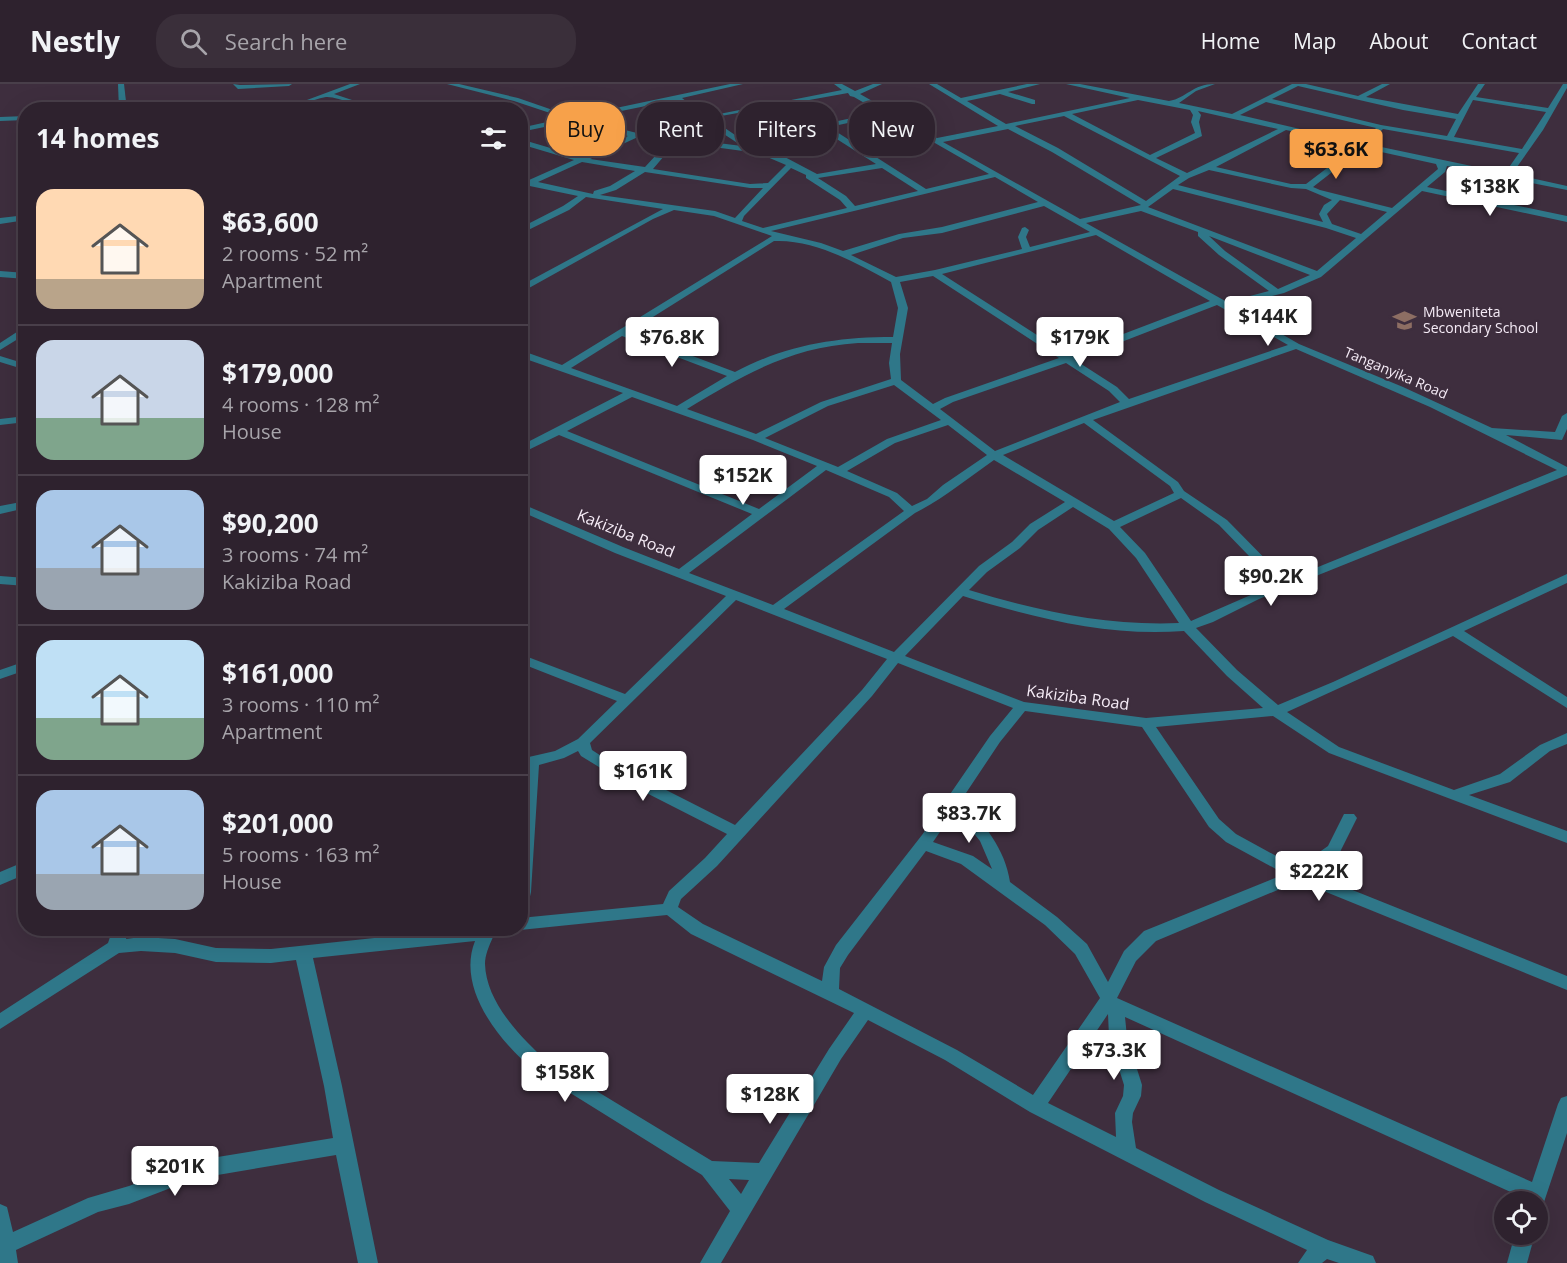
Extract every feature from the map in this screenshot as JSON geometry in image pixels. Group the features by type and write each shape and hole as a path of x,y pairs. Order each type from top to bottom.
{"street":[{"path":"121,84 121,102"},
{"path":"236,84 246,88 289,84"},
{"path":"308,102 357,84"},
{"path":"450,84 521,102"},
{"path":"478,90 493,84"},
{"path":"685,84 701,92"},
{"path":"625,108 740,84"},
{"name":"Tanganyika Road","path":"837,84 865,102"},
{"path":"676,97 698,114 714,117 849,93 879,84"},
{"path":"932,84 1008,127 1055,150 1144,206 1192,227 1318,275"},
{"path":"962,100 1037,84"},
{"path":"1069,84 1233,116 1440,166 1486,172 1567,188"},
{"path":"1093,89 1105,84"},
{"path":"1166,104 1176,102 1189,93 1212,84"},
{"path":"1233,116 1297,84 1460,117"},
{"path":"1359,98 1387,84"},
{"path":"1507,176 1514,169 1566,84"},
{"path":"1449,139 1479,85"},
{"path":"1001,92 1032,102"},
{"path":"329,95 353,102"},
{"path":"358,102 364,99"},
{"path":"935,141 1137,99"},
{"path":"1471,99 1551,111"},
{"path":"1265,100 1381,127 1523,151"},
{"path":"1557,100 1567,102"},
{"path":"528,104 546,109"},
{"path":"1149,158 1199,134 1195,122 1197,115 1193,109"},
{"path":"1067,115 1186,176"},
{"path":"0,119 18,118"},
{"path":"528,128 546,125"},
{"path":"1308,187 1361,146 1381,127"},
{"path":"1078,222 1144,206 1186,176 1285,128"},
{"path":"625,132 637,135"},
{"path":"530,183 637,135"},
{"path":"837,135 925,192"},
{"name":"Tanganyika Road","path":"935,141 1296,346 1369,374 1491,431 1567,471"},
{"path":"528,143 582,160 750,186 884,165"},
{"path":"528,228 585,195 616,188 634,172 648,169 661,156"},
{"path":"775,156 843,198 853,209"},
{"path":"738,221 740,215 790,165"},
{"path":"934,408 949,400 1220,304 1276,292 1318,275 1419,188 1440,166"},
{"path":"1207,167 1292,186 1308,187 1310,190 1331,196 1393,211"},
{"path":"763,230 994,175"},
{"path":"530,183 585,195 715,214 782,237 800,240 895,280 935,273 1095,233"},
{"path":"750,186 762,194"},
{"path":"1171,186 1329,226 1360,237"},
{"path":"1419,188 1567,219"},
{"path":"1329,226 1323,214 1327,207 1336,200 1331,196"},
{"path":"840,255 902,236 942,230 1045,203"},
{"path":"653,204 657,207 655,215"},
{"path":"528,286 655,215 675,207"},
{"path":"0,221 18,218"},
{"path":"1192,227 1222,253 1276,292"},
{"path":"1025,230 1022,237 1027,249"},
{"path":"563,368 764,243 782,237"},
{"path":"935,273 959,291 1113,389 1127,403"},
{"path":"0,274 18,275"},
{"path":"895,280 903,308 896,340 894,374 896,381 994,455 1113,526 1141,556 1188,627 1232,673 1276,711 1334,750 1567,837"},
{"path":"622,332 660,349 735,376"},
{"path":"0,347 18,333"},
{"path":"0,335 11,337"},
{"path":"678,410 766,360 799,349 849,341 896,340"},
{"path":"776,609 911,511 931,501 947,487 994,455 1127,403 1296,346"},
{"path":"528,356 757,438 840,471 892,495 911,511"},
{"path":"0,359 18,365"},
{"path":"757,438 790,419 842,397 896,381"},
{"path":"528,447 631,393"},
{"path":"1491,431 1559,437 1567,416"},
{"path":"1085,419 1174,484 1180,493 1202,505 1224,523 1285,586"},
{"path":"0,422 18,420"},
{"path":"840,471 868,451 894,438 948,422"},
{"path":"559,431 758,513"},
{"path":"681,573 758,513 825,465"},
{"path":"962,592 1042,615 1104,626 1188,627 1209,620 1262,594 1325,572 1377,546 1406,537 1491,499 1567,471"},
{"path":"1113,526 1180,493"},
{"path":"670,909 675,895 711,862 867,693 896,657 983,569 1016,545 1034,527 1074,501"},
{"path":"0,510 18,506"},
{"name":"Kakiziba Road","path":"528,510 619,550 1022,706 1146,723 1276,711 1338,685 1453,630 1564,583"},
{"path":"0,580 18,581"},
{"path":"528,763 559,755 584,742 734,595"},
{"path":"1453,630 1567,703"},
{"path":"528,661 628,700"},
{"path":"0,675 18,669"},
{"path":"830,992 832,967 842,950 923,844 995,739 1022,706"},
{"path":"1146,723 1218,828 1231,838 1302,876 1567,983"},
{"path":"1455,795 1505,778 1545,748 1567,738"},
{"path":"584,742 586,753 605,765 737,833"},
{"path":"954,799 994,847 999,859 1002,882"},
{"path":"1036,1106 1110,1001 1130,956 1150,936 1165,927 1302,876 1314,864 1335,850 1349,818"},
{"path":"923,844 967,860 1002,882 1070,936 1093,968 1110,1001 1118,1037 1128,1062 1133,1084 1132,1096 1124,1113 1123,1122 1127,1151"},
{"path":"0,879 18,871"},
{"path":"528,923 670,909 698,928 866,1010 951,1055 1036,1106 1212,1196 1324,1248 1366,1263"},
{"path":"115,947 118,936"},
{"path":"0,1022 115,947 141,944 240,956 303,952 449,936"},
{"path":"491,936 478,954 477,968 494,1011 517,1045 541,1066 709,1169 741,1209"},
{"path":"303,952 333,1086 368,1263"},
{"path":"1110,1001 1521,1191"},
{"path":"710,1263 762,1172 835,1054 866,1010"},
{"path":"1538,1191 1567,1104"},
{"path":"0,1213 6,1254 95,1204 129,1195 193,1170 343,1145"},
{"path":"709,1169 762,1172"},
{"path":"1517,1263 1522,1245"},
{"path":"1308,1263 1324,1248"}],"place":[{"name":"Mbweniteta Secondary School","path":"1405,320"}]}
